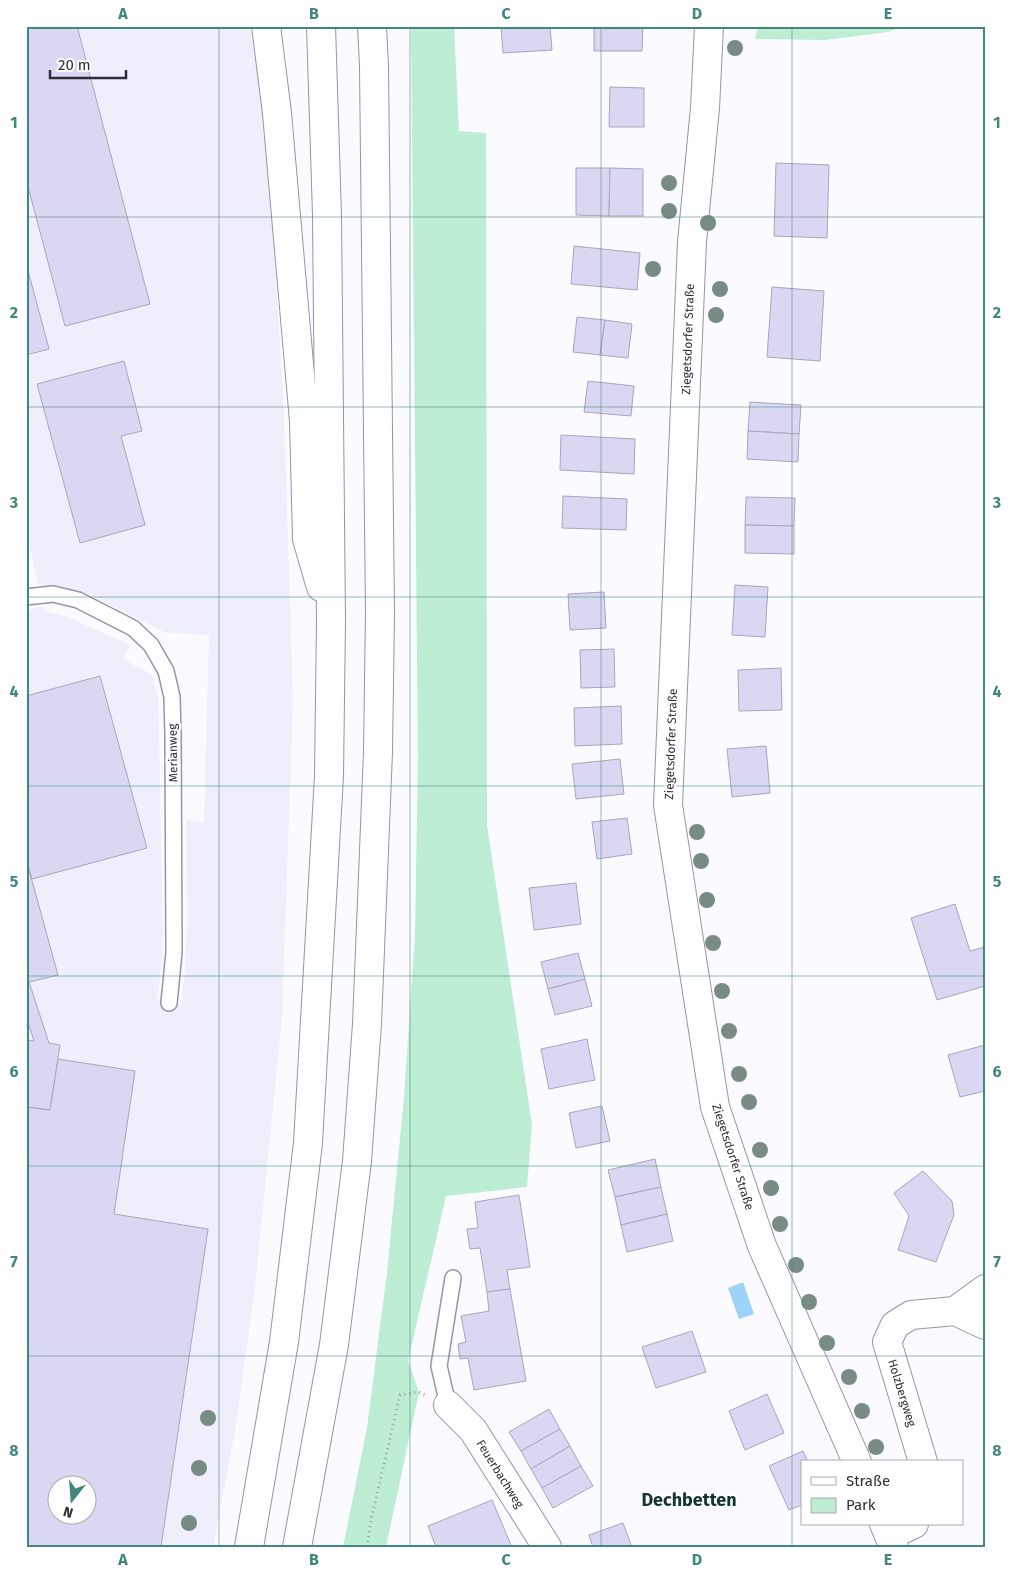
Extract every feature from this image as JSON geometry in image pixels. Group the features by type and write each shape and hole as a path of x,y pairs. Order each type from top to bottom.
{"main road":[{"path":"266,26 277,113 304,421 307,539 331,620"},
{"path":"249,1547 284,1342 308,1143 329,776 331,620 327,215 321,26"},
{"path":"297,1547 334,1345 357,1161 366,1024 378,752 380,613 372,26"},
{"path":"374,66 385,26"},
{"name":"Ziegetsdorfer Straße","path":"709,26 705,108 692,242 668,805 715,1107 762,1246 856,1460"},
{"path":"955,1311 985,1289"},
{"path":"955,1311 985,1324"},
{"name":"Holzbergweg","path":"922,1460 887,1342 895,1325 910,1315 955,1311"},
{"name":"Feuerbachweg","path":"448,1405 473,1430 546,1547"},
{"path":"889,1536 910,1526"}],"lane":[{"name":"Merianweg","path":"26,597 54,594 78,600 133,628 151,645 166,671 172,697 173,734 174,952 169,1003"},
{"path":"448,1405 439,1366 453,1278"}],"path":[{"path":"367,1547 371,1520 400,1395 419,1392 448,1405"}],"shaded area":[{"path":"26,26 249,26 255,58 270,176 284,412 293,701 282,1019 255,1287 236,1425 213,1547 26,1547 26,611 43,606 45,611 68,617 130,645 123,659 152,675 158,698 163,947 157,1000 181,1004 187,921 186,820 204,823 209,635 164,632 89,594 65,589 39,587 28,540 26,540"}],"green space":[{"path":"411,26 454,26 459,131 486,133 487,825 532,1125 527,1187 446,1196 408,1361 419,1392 386,1547 343,1547 367,1428 387,1272 404,1098 415,934 418,758"},
{"path":"758,26 904,26 888,32 825,40 755,39"}],"water":[{"path":"743,1282 754,1314 739,1319 728,1288"}],"building":[{"path":"26,26 77,26 150,304 65,326 26,179"},
{"path":"501,26 550,26 552,50 503,53"},
{"path":"594,26 643,26 642,51 594,51"},
{"path":"610,87 644,88 644,127 609,127"},
{"path":"776,163 829,165 827,238 774,236"},
{"path":"576,168 610,168 609,216 576,215"},
{"path":"610,168 643,169 643,216 609,216"},
{"path":"574,246 640,253 637,290 571,284"},
{"path":"26,263 49,349 26,355"},
{"path":"772,287 824,291 820,361 767,357"},
{"path":"577,317 605,320 600,355 573,352"},
{"path":"605,320 632,324 628,358 600,355"},
{"path":"124,361 142,431 121,436 145,525 80,543 37,384"},
{"path":"588,381 634,386 631,416 584,412"},
{"path":"750,402 801,405 799,434 748,431"},
{"path":"748,431 799,434 798,462 747,459"},
{"path":"561,435 635,439 634,474 560,470"},
{"path":"563,496 627,499 626,530 562,528"},
{"path":"746,497 795,498 794,526 745,525"},
{"path":"745,525 794,526 794,554 745,553"},
{"path":"735,585 768,587 765,637 732,635"},
{"path":"604,592 606,628 570,630 568,594"},
{"path":"614,649 615,687 581,688 580,650"},
{"path":"781,668 782,710 739,711 738,670"},
{"path":"100,676 147,848 32,879 26,859 26,696"},
{"path":"621,706 622,744 575,746 574,708"},
{"path":"766,746 770,793 732,797 727,749"},
{"path":"620,759 624,794 576,799 572,764"},
{"path":"627,818 632,854 597,859 592,822"},
{"path":"26,859 58,975 29,982 49,1043 60,1045 50,1110 26,1107 26,1040 34,1041 26,1016"},
{"path":"576,883 581,924 534,930 529,888"},
{"path":"955,904 970,951 985,947 985,986 937,1000 911,918"},
{"path":"578,953 585,979 548,989 541,962"},
{"path":"585,979 592,1006 555,1015 548,989"},
{"path":"587,1039 595,1080 549,1089 541,1049"},
{"path":"985,1045 985,1091 960,1097 948,1055"},
{"path":"58,1059 135,1071 114,1214 208,1229 161,1547 26,1547 26,1107 50,1110"},
{"path":"602,1106 610,1141 576,1148 569,1113"},
{"path":"655,1159 661,1187 615,1197 608,1170"},
{"path":"923,1171 952,1201 954,1215 936,1262 898,1250 909,1216 894,1193"},
{"path":"661,1187 667,1214 621,1225 615,1197"},
{"path":"519,1195 530,1267 507,1270 510,1289 487,1292 480,1248 470,1249 467,1229 478,1228 475,1202"},
{"path":"667,1214 673,1241 627,1252 621,1225"},
{"path":"510,1289 526,1381 474,1390 468,1358 460,1359 458,1344 466,1342 461,1316 489,1311 487,1292"},
{"path":"692,1331 706,1372 656,1388 642,1347"},
{"path":"767,1394 784,1433 745,1450 729,1411"},
{"path":"549,1409 560,1429 521,1451 509,1432"},
{"path":"560,1429 570,1446 531,1469 521,1451"},
{"path":"570,1446 581,1466 542,1488 531,1469"},
{"path":"803,1451 807,1460 801,1460 801,1505 789,1510 769,1466"},
{"path":"581,1466 593,1486 553,1508 542,1488"},
{"path":"492,1500 511,1545 506,1547 436,1547 428,1526"},
{"path":"623,1523 632,1547 593,1547 589,1535"}],"district":[{"name":"Dechbetten","path":"689,1500"}]}
